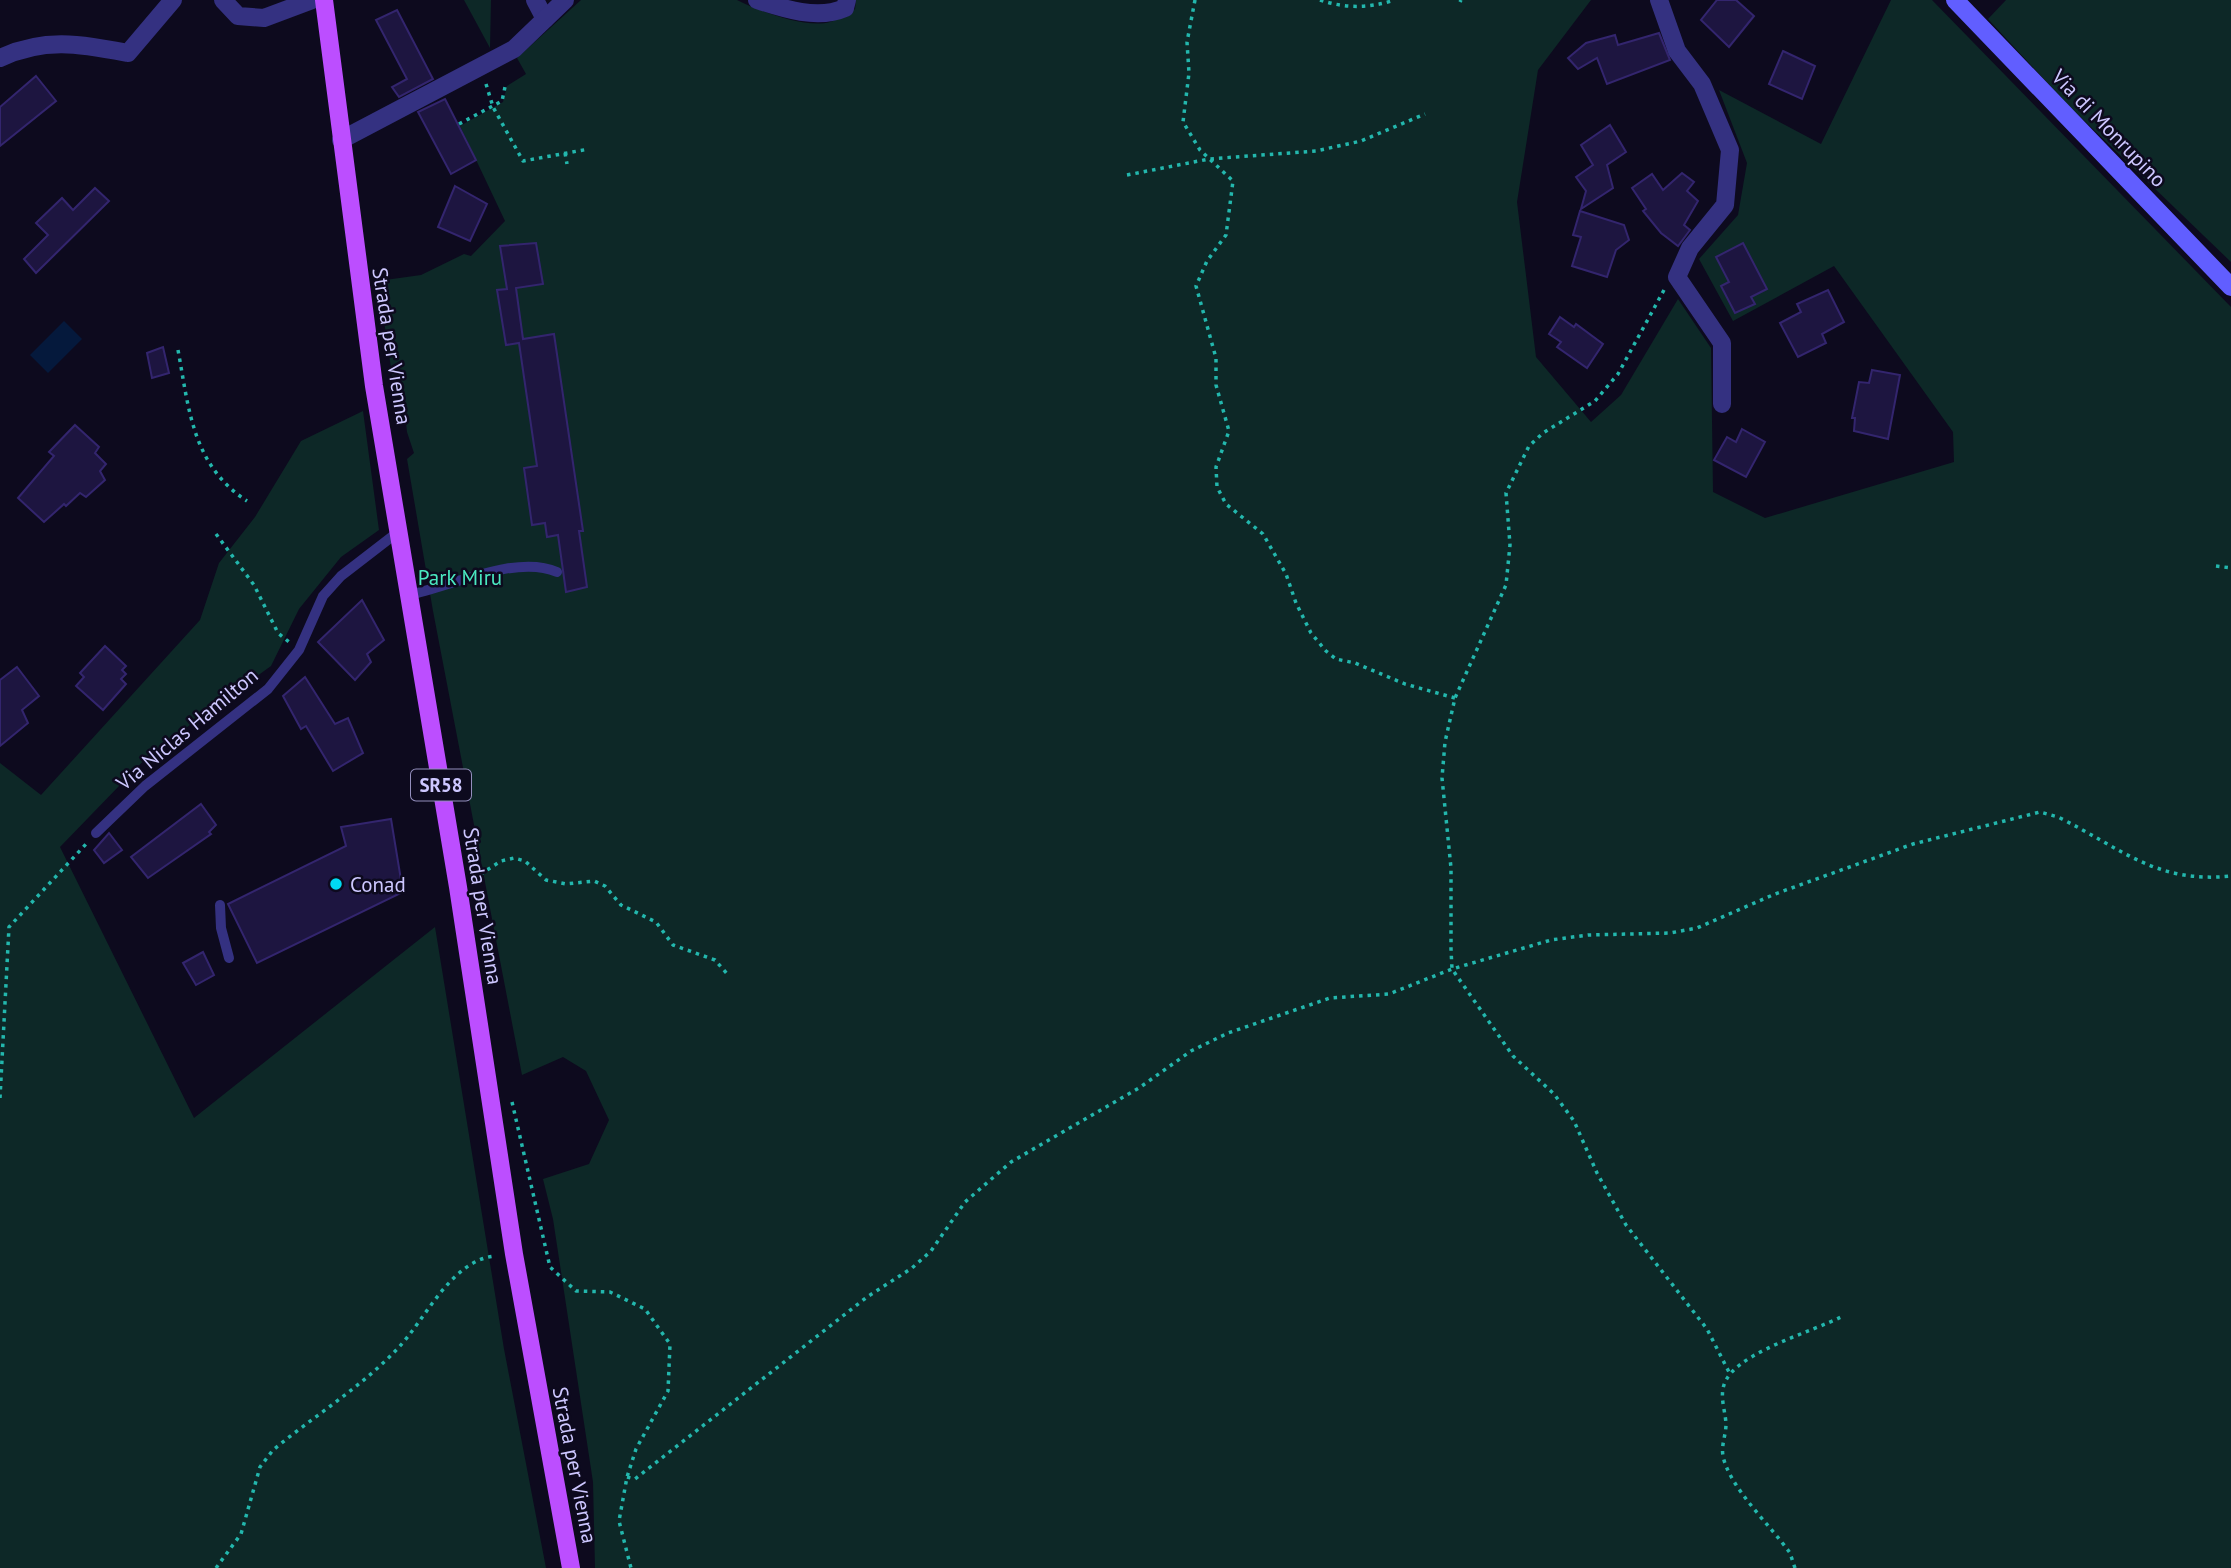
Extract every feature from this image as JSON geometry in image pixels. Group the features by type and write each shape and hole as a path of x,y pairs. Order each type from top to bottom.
{"main road":[{"name":"Strada per Vienna","path":"324,0 372,373 458,887 514,1254 571,1568"},
{"name":"Via di Monrupino","path":"1955,0 2231,287"}],"street":[{"path":"0,58 19,49 48,42 128,53 173,0"},
{"path":"223,0 238,16 264,18 312,0"},
{"path":"535,0 545,19"},
{"path":"341,140 514,49 565,0"},
{"path":"757,0 810,13 833,13 845,8 846,0"},
{"path":"1660,0 1677,51 1702,84 1730,150 1725,205 1689,248 1677,277 1722,343 1722,404"}],"lane":[{"name":"Via Niclas Hamilton","path":"96,833 145,786 268,689 299,650 323,596 341,576 398,532"},
{"path":"409,595 506,569 541,565 557,572"},
{"path":"220,905 221,928 229,958"}],"path":[{"path":"1195,0 1187,42 1189,73 1183,122 1209,159 1233,181 1226,235 1207,261 1196,286 1216,358 1216,385 1229,431 1216,467 1217,487 1226,504 1262,534 1286,574 1296,604 1311,633 1326,651 1336,659 1355,663 1405,684 1455,698"},
{"path":"1320,0 1352,8 1376,6 1395,0"},
{"path":"459,124 502,101 505,87"},
{"path":"493,105 523,161 589,149"},
{"path":"1128,175 1209,159 1316,151 1361,141 1425,114"},
{"path":"565,153 567,164"},
{"path":"1677,277 1663,291 1618,374 1595,401 1543,433 1529,446 1506,493 1510,544 1506,585 1455,698 1442,778 1451,868 1452,969 1513,1056 1554,1094 1574,1121 1597,1173 1626,1225 1707,1329 1730,1374"},
{"path":"178,351 187,414 194,436 226,487 247,500"},
{"path":"216,534 254,585 278,633 299,650"},
{"path":"2216,566 2231,568"},
{"path":"626,1477 635,1479 646,1473 681,1441 799,1353 867,1297 912,1268 931,1251 965,1202 1011,1162 1139,1088 1191,1051 1228,1032 1330,998 1389,994 1452,969 1550,940 1670,933 1697,928 1775,894 1913,844 2040,812 2058,817 2169,874 2192,878 2231,876"},
{"path":"0,1098 9,927 96,833"},
{"path":"458,887 501,861 514,858 525,861 545,880 566,884 594,881 605,886 621,905 656,922 673,945 715,960 729,976"},
{"path":"510,1096 550,1267 576,1291 610,1292 645,1309 670,1344 668,1391 636,1449 626,1477 619,1521 631,1568"},
{"path":"216,1568 241,1534 260,1467 273,1450 398,1348 452,1280 487,1257 514,1254"},
{"path":"1795,1568 1785,1547 1728,1471 1722,1454 1726,1426 1721,1401 1723,1387 1730,1374 1762,1353 1841,1317"}],"green space":[{"path":"464,0 491,0 490,48"},
{"name":"Park Miru","path":"581,0 737,0 783,18 820,24 833,21 855,9 856,0 1591,0 1538,70 1517,202 1536,357 1591,422 1621,395 1678,299 1711,348 1713,492 1765,518 1954,462 1953,432 1834,266 1733,321 1699,259 1738,215 1747,163 1719,90 1821,144 1891,0 1932,0 2231,307 2231,1568 595,1568 593,1482 553,1219 543,1179 589,1164 609,1120 586,1071 563,1057 522,1075 433,611 407,459 414,453 407,432 403,393 394,388 378,281 421,275 464,254 471,256 505,221 460,126 503,102 507,86 526,74 517,58"},
{"path":"2006,0 2231,0 2231,262 2069,106 1988,19"},
{"path":"363,411 379,530 341,557 299,609 271,666 150,754 60,847 194,1118 435,927 504,1349 546,1568 0,1568 0,763 41,795 200,620 219,563 255,517 301,441"}],"water":[{"path":"64,321 82,339 48,373 30,355"}],"building":[{"path":"1717,0 1736,0 1754,16 1729,47 1701,20"},
{"path":"397,10 433,79 399,97 392,87 407,79 376,20"},
{"path":"1659,33 1670,60 1607,84 1597,58 1578,69 1568,58 1586,43 1615,35 1618,45"},
{"path":"1783,51 1815,66 1802,99 1769,84"},
{"path":"36,76 56,101 0,146 0,107"},
{"path":"445,99 476,160 451,174 418,112"},
{"path":"1610,125 1626,152 1607,165 1613,188 1581,209 1586,191 1576,177 1593,165 1581,145"},
{"path":"1682,173 1694,182 1687,191 1698,201 1684,225 1690,230 1678,246 1661,233 1643,211 1646,209 1632,188 1652,174 1663,190"},
{"path":"455,186 487,204 470,241 438,227"},
{"path":"95,188 109,201 36,273 24,259 48,235 36,223 62,198 73,210"},
{"path":"1580,211 1624,225 1629,240 1616,250 1607,277 1572,266 1581,237 1573,235"},
{"path":"536,243 543,284 516,288 523,339 554,334 583,531 579,531 587,587 566,592 558,535 547,537 545,523 532,525 524,468 537,466 519,343 506,345 497,290 507,289 500,246"},
{"path":"1743,243 1767,289 1751,297 1755,304 1735,313 1721,286 1729,282 1716,257"},
{"path":"1828,290 1844,322 1822,334 1826,343 1798,357 1780,323 1801,312 1797,304"},
{"path":"1560,317 1574,327 1576,324 1603,344 1587,368 1557,347 1561,342 1549,334"},
{"path":"163,347 169,373 152,378 147,353"},
{"path":"1872,370 1900,375 1888,439 1854,431 1855,418 1852,418 1859,382 1869,383"},
{"path":"75,425 99,447 95,453 106,464 100,471 105,480 86,497 80,493 66,506 64,504 44,522 18,498 54,456 49,452"},
{"path":"1742,429 1765,442 1746,477 1714,460 1727,437 1736,442"},
{"path":"362,600 384,640 367,654 371,662 355,680 318,642"},
{"path":"105,646 126,666 122,670 126,674 121,679 126,684 103,710 76,686 84,677 80,673"},
{"path":"17,667 39,696 22,710 28,723 0,746 0,680"},
{"path":"305,677 335,724 348,718 363,753 333,771 306,726 301,729 283,696"},
{"path":"201,804 216,825 209,832 211,834 148,878 131,857"},
{"name":"Conad","path":"391,819 403,892 257,963 228,904 346,846 341,827"},
{"path":"109,833 122,850 104,863 94,850"},
{"path":"203,952 214,975 196,985 183,963"}],"place":[{"name":"Conad","path":"336,884"}]}
